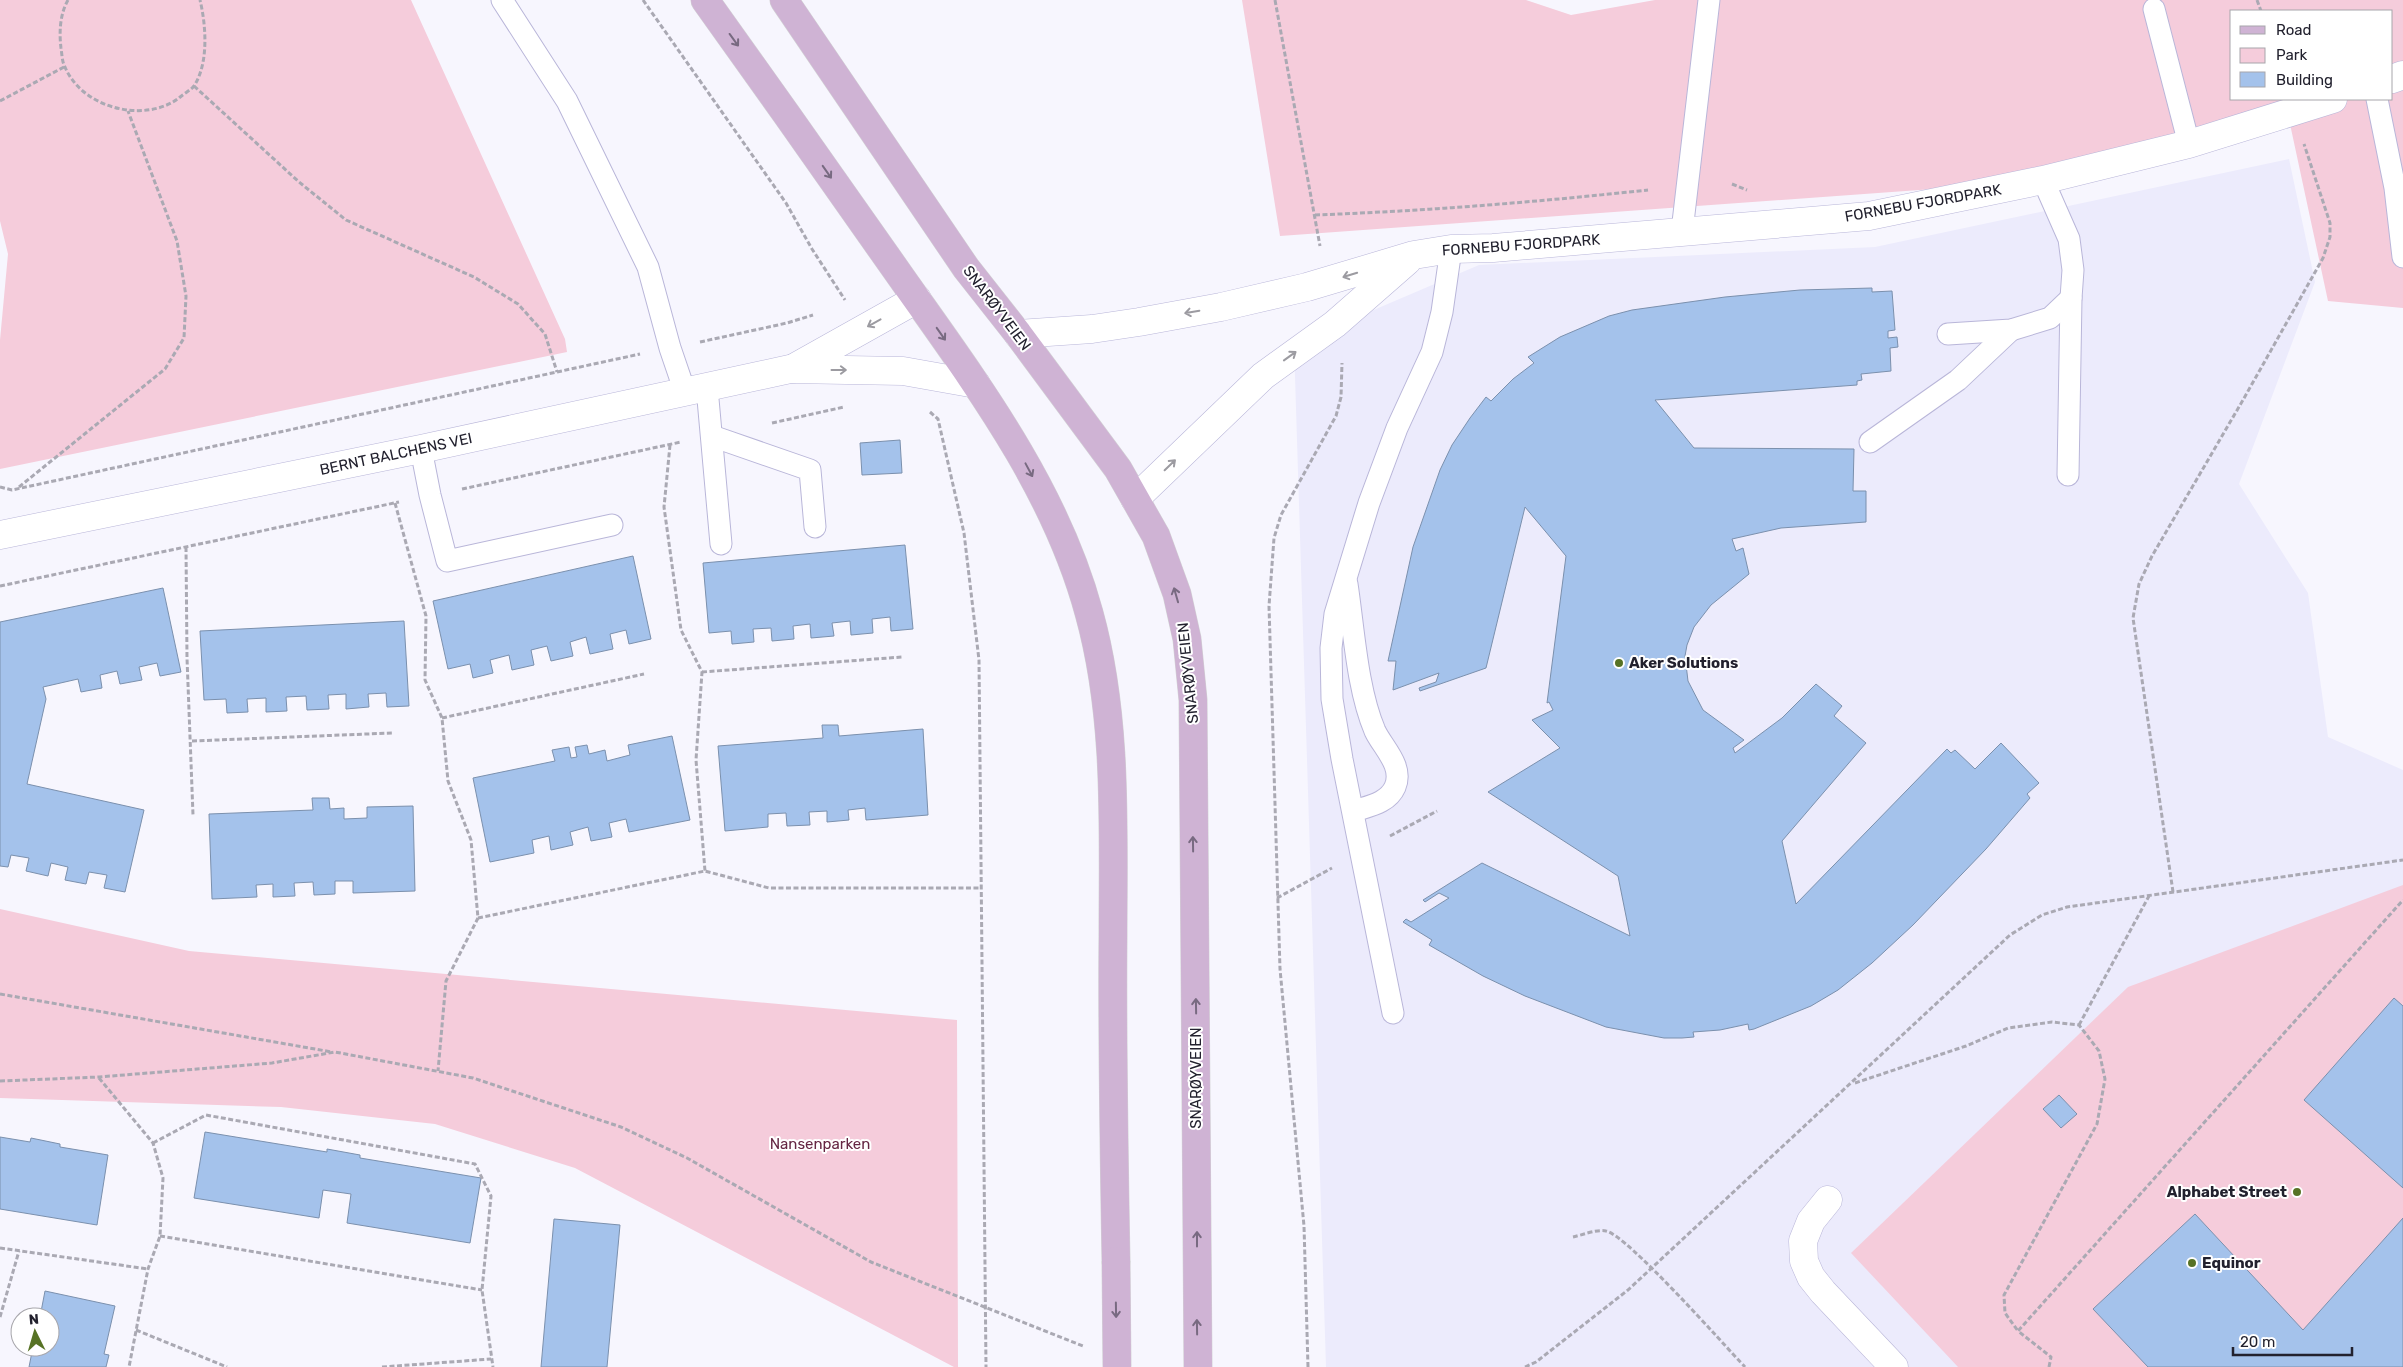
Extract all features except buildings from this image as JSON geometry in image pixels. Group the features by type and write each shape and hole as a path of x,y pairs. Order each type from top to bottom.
{"main road":[{"path":"706,0 976,384 1024,459 1056,522 1074,564 1090,615 1100,663 1111,762 1113,816 1112,1050 1117,1367"},
{"name":"SNARØYVEIEN","path":"784,0 966,268 1018,334 1118,469 1156,536 1177,594 1187,638 1193,700 1198,1367"}],"street":[{"name":"FORNEBU FJORDPARK","path":"1018,334 1092,329 1221,307 1327,282 1414,255 1451,248 1493,248 1869,216 2043,180 2189,144 2330,100"},
{"path":"1135,499 1263,376 1335,324 1414,255"},
{"name":"BERNT BALCHENS VEI","path":"790,369 916,299"},
{"name":"BERNT BALCHENS VEI","path":"0,535 421,449 790,369 903,371 976,384"},
{"path":"1828,1200 1811,1221 1803,1241 1804,1261 1811,1277 1822,1292 1894,1367"}],"lane":[{"path":"502,0 567,101 648,266 670,348 696,390 712,436 721,544"},
{"path":"1682,231 1709,0"},
{"path":"2154,9 2189,144"},
{"path":"2377,100 2395,188 2403,257"},
{"path":"2043,180 2070,240 2074,270 2071,298 2068,475"},
{"path":"1393,1013 1354,811 1342,759 1332,699 1331,648 1335,614 1369,503 1397,428 1432,352 1442,312 1451,248"},
{"path":"1948,334 2011,330 2050,318 2071,298"},
{"path":"1870,442 1958,380 2011,330"},
{"path":"712,436 810,470 815,527"},
{"path":"421,449 430,496 447,561 612,525"},
{"path":"1346,576 1366,706 1376,733 1389,751 1397,772 1395,786 1384,801 1354,811"}],"path":[{"path":"68,0 64,8 60,36 64,66 76,84 93,99 128,111 150,110 171,104 194,86 205,54 205,19 200,0"},
{"path":"643,0 791,211 812,249 847,304 841,306"},
{"path":"1275,0 1322,252"},
{"path":"0,101 64,66"},
{"path":"194,86 300,182 346,220 474,277 518,304 545,334 557,372"},
{"path":"18,488 165,369 184,338 186,296 177,241 128,111"},
{"path":"2173,892 2132,618 2138,584 2152,556 2323,258 2330,237 2330,223 2324,200 2293,111"},
{"path":"1315,215 1382,213 1648,190"},
{"path":"0,487 12,490 787,323 819,313"},
{"path":"1308,1367 1304,1226 1279,952 1269,606 1274,538 1281,515 1336,416 1343,379 1342,354"},
{"path":"768,424 853,405"},
{"path":"925,408 938,419 964,534 974,600 979,660 986,1367"},
{"path":"0,586 712,436"},
{"path":"670,445 664,507 681,630 702,672 696,760 705,871"},
{"path":"395,502 426,616 424,680 442,718 448,781 471,840 478,918 446,981 438,1071"},
{"path":"186,547 187,658 192,741 193,815"},
{"path":"702,672 902,657"},
{"path":"442,718 644,674"},
{"path":"192,741 392,733"},
{"path":"1525,1367 1536,1362 1628,1290 1852,1084 2010,935 2042,915 2067,907 2403,860"},
{"path":"478,918 705,871 769,888 981,888"},
{"path":"2079,1025 2149,895"},
{"path":"2018,1331 2403,900"},
{"path":"0,994 473,1078 621,1127 687,1158 871,1262 1088,1348"},
{"path":"1852,1084 1966,1046 2008,1028 2052,1022 2079,1025 2099,1052 2105,1079 2097,1124 2004,1296 2005,1313 2018,1331 2052,1357 2049,1367"},
{"path":"0,1081 99,1078 272,1063 335,1052"},
{"path":"99,1078 153,1143 163,1178 160,1236 148,1268 129,1367"},
{"path":"153,1143 206,1115 475,1164 491,1196 482,1290 493,1367"},
{"path":"1572,1237 1606,1231 1620,1238 1745,1367"},
{"path":"160,1236 482,1290"},
{"path":"0,1248 148,1268"},
{"path":"0,1317 19,1251"},
{"path":"136,1330 227,1367"},
{"path":"382,1367 491,1359"}],"shaded area":[{"path":"2289,159 2315,282 2239,484 2308,593 2328,737 2403,770 2403,1367 1326,1367 1294,344 1479,265 1875,247"}],"green space":[{"path":"0,0 411,0 565,339 567,352 0,469 0,340 8,254 0,221"},
{"path":"1242,0 1526,0 1571,15 1655,0 2403,0 2403,308 2328,301 2287,110 2016,183 1280,236"},
{"path":"2403,885 2403,1367 1958,1367 1851,1253 2128,987"},
{"name":"Nansenparken","path":"0,909 189,951 957,1020 958,1367 954,1367 575,1168 435,1124 281,1107 0,1098"}],"place":[{"name":"Aker Solutions","path":"1619,663"},
{"name":"Alphabet Street","path":"2297,1192"},
{"name":"Equinor","path":"2192,1263"}]}
